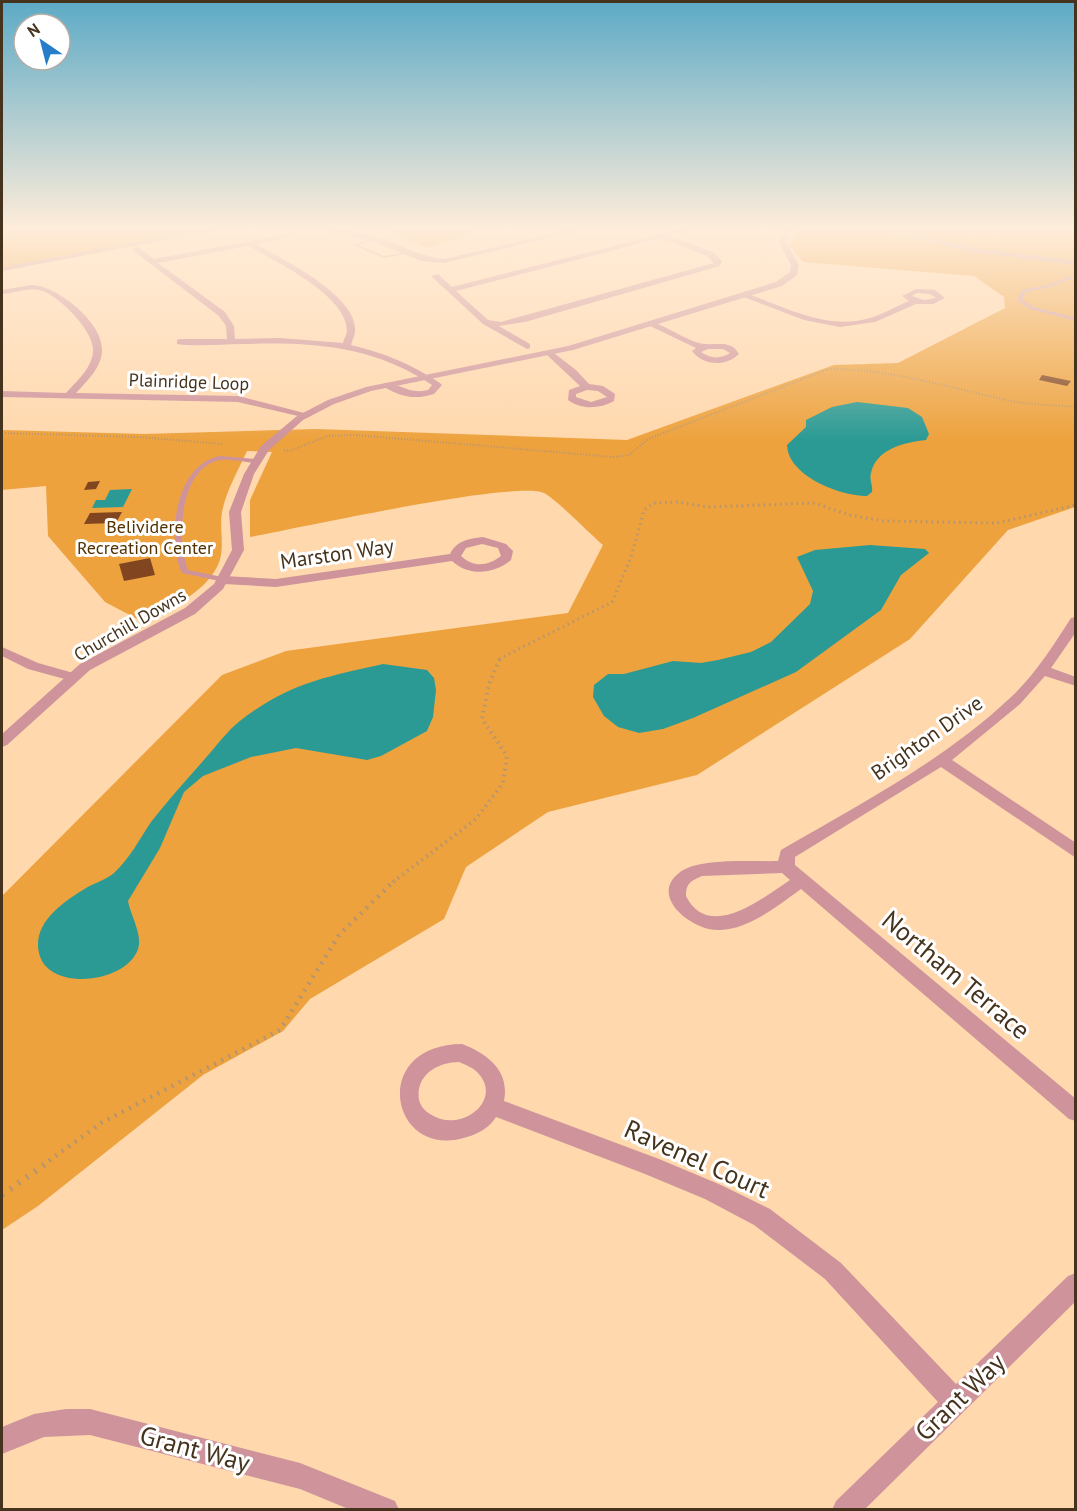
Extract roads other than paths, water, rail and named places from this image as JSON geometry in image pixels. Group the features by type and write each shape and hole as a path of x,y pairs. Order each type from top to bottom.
{"street":[{"path":"57,299 94,333 98,344 96,358 87,375 69,395"},
{"path":"201,299 222,314 230,326 231,342"},
{"path":"334,299 343,307 351,322 352,333 346,346"},
{"path":"460,299 486,322 527,346"},
{"path":"486,322 501,324 522,320 597,299"},
{"name":"Churchill Downs","path":"2,742 72,677 105,655 190,611 208,598 224,580 238,550 235,512 239,495 255,461 265,448 307,414 350,395 387,385 550,353 736,299"},
{"path":"753,299 817,320 846,324 871,321 915,301"},
{"path":"651,323 702,347"},
{"path":"180,342 346,346 392,357 437,385 432,392 424,395 406,395 387,385"},
{"path":"550,353 573,372 586,387"},
{"name":"Plainridge Loop","path":"2,394 238,399 307,414"},
{"name":"Marston Way","path":"224,580 276,583 455,557"},
{"name":"Brighton Drive","path":"786,867 787,854 941,760 986,727 1016,700 1042,670 1076,621"},
{"path":"2,651 33,666 72,677"},
{"path":"1042,670 1076,682"},
{"path":"941,760 1076,852"},
{"path":"786,867 802,880 729,923 712,924 696,919 683,909 677,896 678,884 686,874 700,870 786,867"},
{"name":"Northam Terrace","path":"802,880 1076,1112"},
{"path":"462,1053 480,1059 492,1072 497,1088 493,1106 481,1121 463,1131 442,1132 424,1125 412,1111 408,1094 413,1076 425,1062 443,1054 462,1053"},
{"name":"Ravenel Court","path":"493,1106 651,1166 713,1192 762,1217 833,1271 955,1402"},
{"name":"Grant Way","path":"845,1509 1076,1284"},
{"name":"Grant Way","path":"2,1441 20,1431 57,1420 90,1422 300,1476 386,1509"}],"lane":[{"path":"1019,299 1032,308 1076,320"},
{"path":"224,580 185,571 178,547 177,520 191,481 206,462 218,459 255,461"}],"water":[{"path":"857,402 908,408 922,417 929,434 926,440 893,448 879,458 871,473 872,492 867,496 830,488 806,475 796,466 787,445 806,427 806,420 832,407"},
{"path":"132,489 123,507 92,508 96,500 105,500 110,490"},
{"path":"870,545 925,549 929,553 901,575 881,610 796,672 663,729 639,733 618,727 604,716 593,697 594,685 608,674 624,674 673,661 701,663 751,652 771,642 810,604 813,591 797,557 815,550"},
{"path":"383,664 427,670 434,678 436,690 433,717 427,731 381,756 367,760 296,748 251,757 203,776 184,792 160,848 128,901 139,937 138,949 131,961 119,970 88,979 57,974 45,966 39,953 38,942 40,932 51,915 68,900 111,875 120,867 158,813 235,725 262,705 295,688 327,677"}],"park label":[{"name":"Belividere Recreation Center","path":"145,537"}]}
